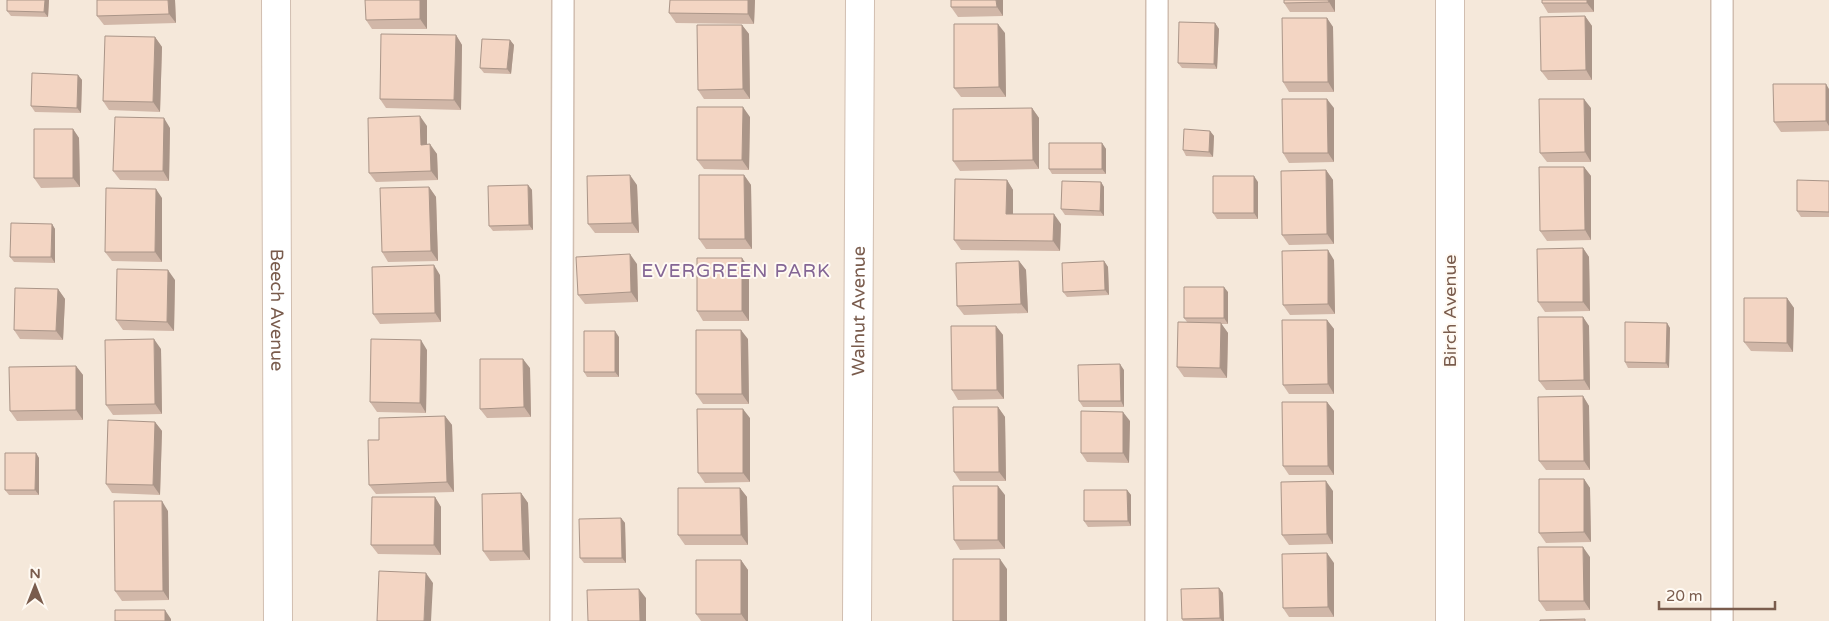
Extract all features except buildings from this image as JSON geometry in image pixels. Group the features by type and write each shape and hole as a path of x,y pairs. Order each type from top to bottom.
{"street":[{"name":"Beech Avenue","path":"276,0 278,621"},
{"name":"Walnut Avenue","path":"857,621 860,0"},
{"name":"Birch Avenue","path":"1450,0 1450,621"}],"lane":[{"path":"561,621 564,0"},
{"path":"1156,621 1157,0"},
{"path":"1722,0 1722,621"}],"shaded area":[{"path":"0,0 1829,0 1829,621 0,621"}],"district":[{"name":"EVERGREEN PARK","path":"736,270"}]}
